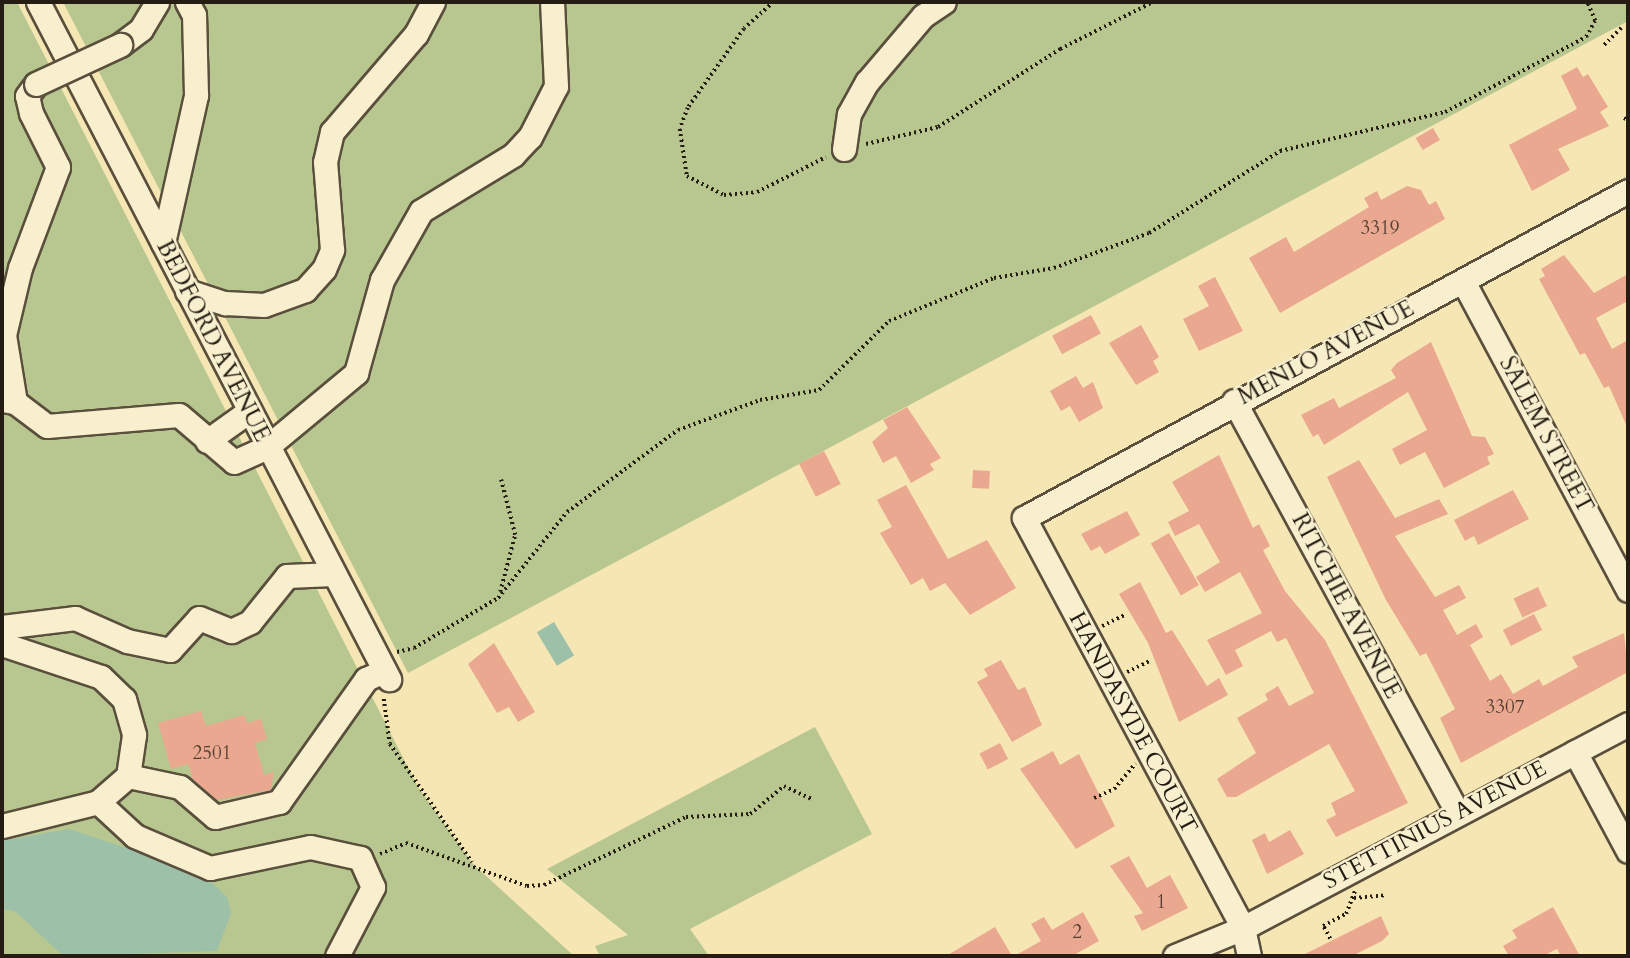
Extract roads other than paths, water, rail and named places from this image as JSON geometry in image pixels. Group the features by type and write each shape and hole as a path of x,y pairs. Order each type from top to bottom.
{"street":[{"name":"BEDFORD AVENUE","path":"38,2 386,675 366,678 279,802 215,817 180,787 128,776"},
{"path":"157,2 141,29 120,45 36,84 27,96 31,113 58,167 20,268 4,335 8,401 47,426 167,412 190,421 207,441 234,463 267,447 356,373 382,279 421,211 513,155 530,137 556,86 552,2"},
{"path":"163,243 196,95 194,15 187,2"},
{"path":"187,290 225,303 264,305 305,290 324,269 332,250 326,162 332,132 416,34 433,2"},
{"path":"844,149 849,114 867,82 923,16 944,2"},
{"name":"MENLO AVENUE","path":"1024,518 1234,401 1628,191"},
{"name":"SALEM STREET","path":"1463,281 1628,590"},
{"name":"RITCHIE AVENUE","path":"1234,401 1457,811"},
{"path":"207,441 249,411"},
{"name":"HANDASYDE COURT","path":"1024,518 1243,928 1249,956"},
{"path":"2,627 75,618 127,641 170,650 199,618 231,631 250,622 287,576 333,574"},
{"path":"2,644 101,677 124,699 134,735 128,776 98,802 2,826"},
{"name":"STETTINIUS AVENUE","path":"1175,956 1243,928 1457,811 1628,724"},
{"path":"1575,752 1628,851"},
{"path":"98,802 135,836 211,868 310,847 341,849 369,866 373,887 337,956"}]}
